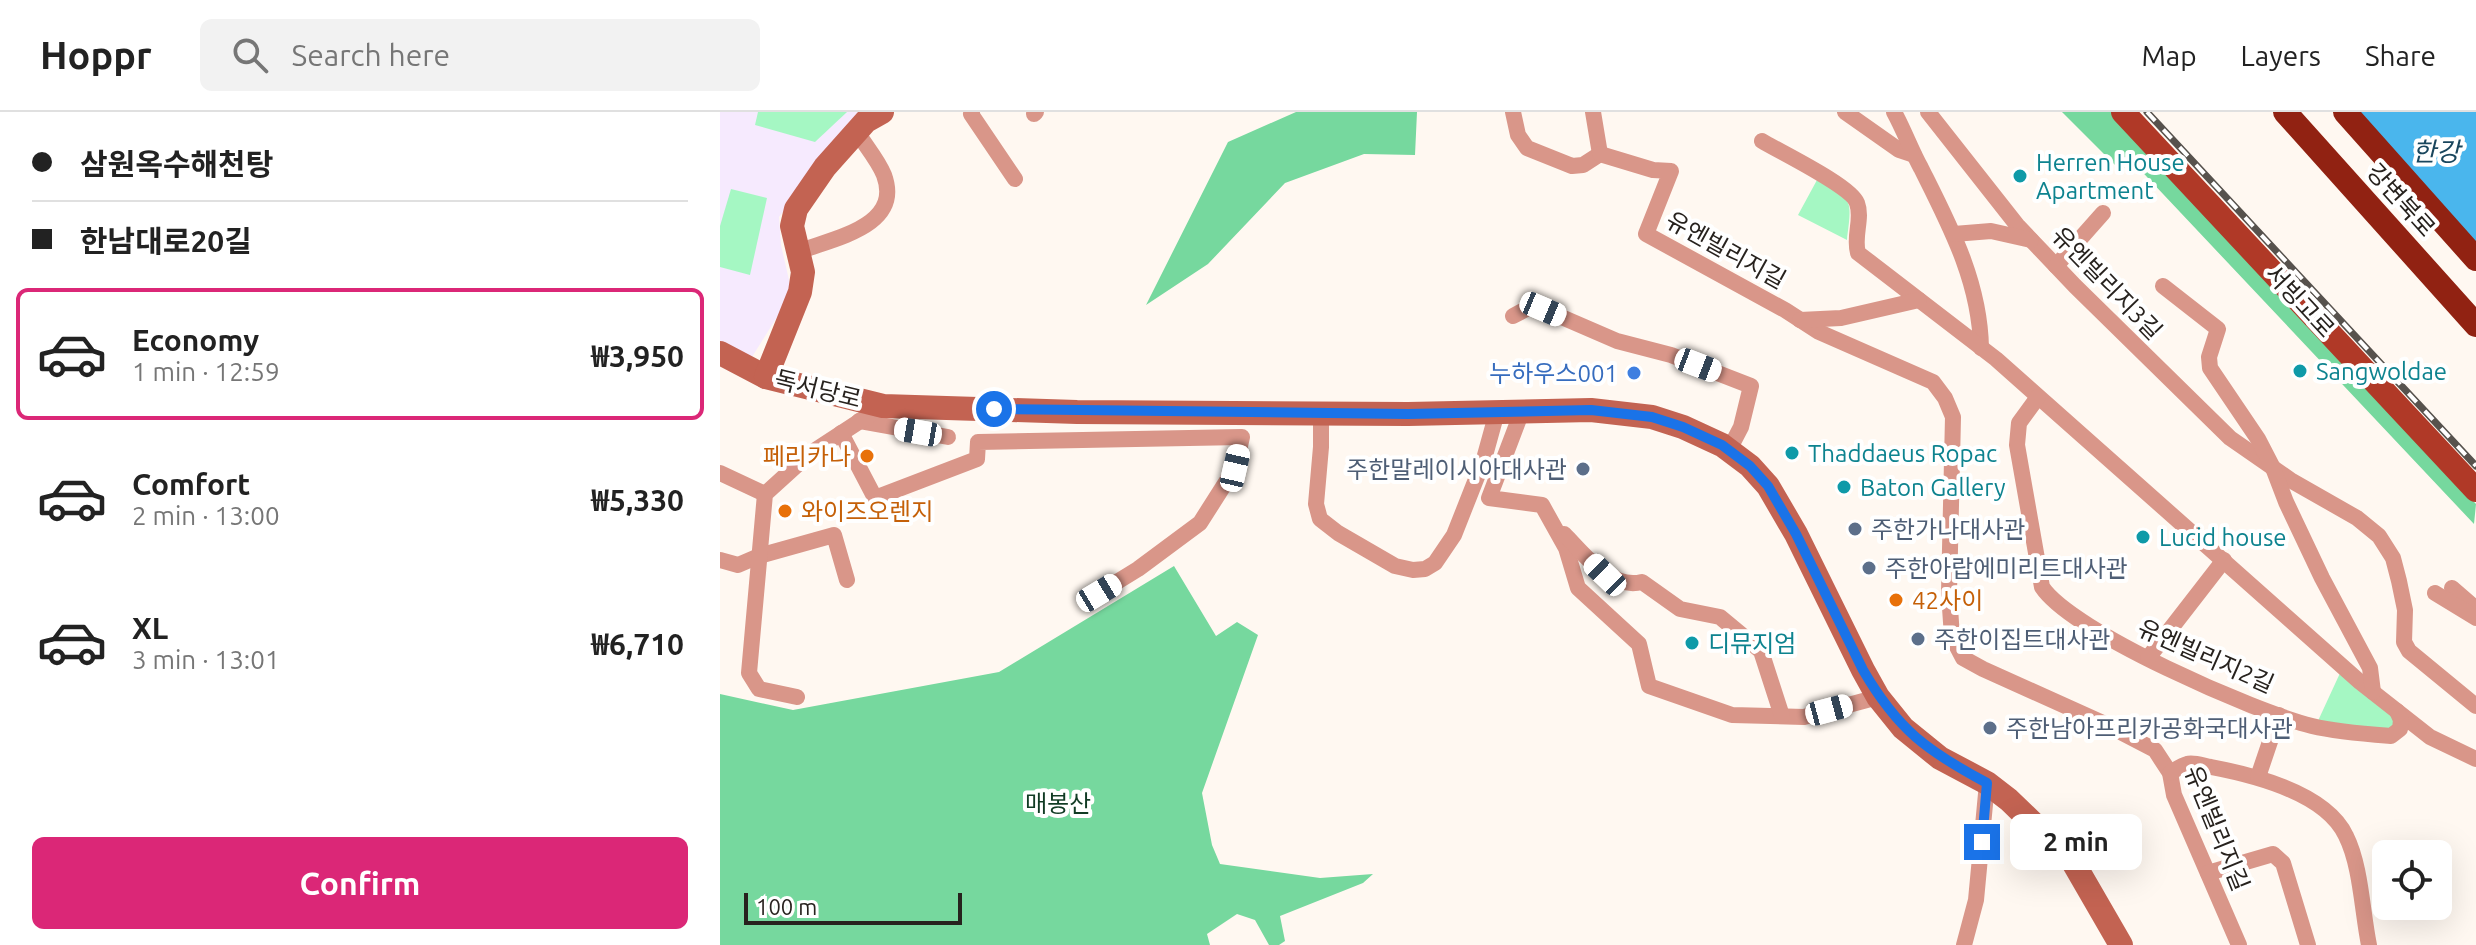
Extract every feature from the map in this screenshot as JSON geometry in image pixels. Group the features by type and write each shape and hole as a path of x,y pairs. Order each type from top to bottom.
{"highway":[{"name":"강변북로","path":"2285,112 2476,325"},
{"name":"강변북로","path":"2345,112 2476,259"}],"main road":[{"path":"766,377 800,292 803,272 792,226 796,209 825,167 866,121 882,112"},
{"name":"서빙고로","path":"2123,112 2476,490"},
{"name":"서빙고로","path":"2135,112 2476,480"},
{"name":"독서당로","path":"720,353 766,377 883,406 1108,412 1591,410 1652,417 1683,427 1729,450 1750,466 1775,495 1878,697 1903,728 1940,758 1987,783 2009,800 2073,862 2121,945"}],"street":[{"path":"972,112 1015,179"},
{"path":"1513,112 1518,135 1527,148 1572,166 1583,165 1600,154 1593,112"},
{"path":"1845,112 1899,150 1914,155"},
{"path":"1894,112 1969,271 1981,321 1981,348"},
{"name":"유엔빌리지3길","path":"1928,112 2017,225 2056,266 2230,438 2273,468"},
{"path":"798,252 872,223 883,212 888,197 884,174 857,132"},
{"path":"1762,141 1845,188 1857,202 1859,221 1855,242 1858,253 1981,348 2373,692 2430,737 2476,759"},
{"name":"유엔빌리지길","path":"1600,154 1653,170 1671,171 1646,234 1819,332 1933,382 1945,398 1953,417 1949,593 1952,637 1963,658 2155,750 2170,773 2174,795 2239,945"},
{"path":"2056,266 2103,213"},
{"path":"1954,234 1991,231 2031,240"},
{"name":"유엔빌리지3길","path":"2163,286 2218,329 2209,357 2210,368 2258,439 2273,468 2322,578 2370,668 2373,692"},
{"name":"유엔빌리지길","path":"1800,320 1841,318 1919,300"},
{"path":"1513,316 1530,307 1543,309 1617,341 1671,355 1751,386 1741,427 1729,450"},
{"name":"유엔빌리지2길","path":"2038,397 2019,423 2017,445 2042,587 2050,599 2092,628 2148,658 2236,699 2311,726 2391,736 2400,729 2401,720 2397,711"},
{"path":"797,697 759,689 749,673 765,494 808,455 883,406"},
{"path":"1522,411 1489,498 1542,505 1566,548 1578,588 1639,644 1649,686 1732,715 1804,717 1878,697"},
{"path":"1108,412 1108,439"},
{"path":"1321,413 1321,457 1316,504 1320,519 1395,566 1413,570 1425,569 1435,563 1454,535 1484,459 1497,412"},
{"path":"859,421 948,437"},
{"path":"841,433 875,498 977,459 978,442 1242,437 1235,468 1200,523 1138,569 1099,593"},
{"path":"2273,468 2357,518 2379,536 2393,558 2405,610 2404,642 2409,651 2476,706"},
{"path":"720,473 765,494"},
{"path":"1552,522 1605,575 1631,585 1642,582 1680,609 1720,617 1761,651 1782,716"},
{"path":"720,560 738,565 834,535 847,580"},
{"path":"2148,658 2224,560"},
{"path":"2452,588 2476,609"},
{"path":"2435,593 2476,618"},
{"name":"유엔빌리지2길","path":"2258,777 2279,715"},
{"path":"2170,773 2188,763 2258,777 2318,807 2345,832 2351,848 2369,945"},
{"path":"1964,945 1976,900 1987,783"},
{"path":"2208,873 2273,854 2283,863 2308,945"}],"shaded area":[{"path":"720,112 862,112 779,217 781,245 792,293 752,357 720,342"}],"green space":[{"path":"758,112 847,112 815,142 755,125"},
{"path":"1296,112 1417,112 1415,155 1364,154 1285,183 1208,264 1146,305 1228,142"},
{"path":"2062,112 2113,112 2476,504 2474,524 2131,160 2121,171"},
{"path":"1817,180 1848,202 1847,240 1798,215"},
{"path":"731,189 767,198 750,275 720,267 720,226"},
{"name":"매봉산","path":"1174,566 1216,636 1237,622 1258,635 1202,793 1212,845 1220,864 1320,878 1373,874 1363,883 1280,916 1285,941 1279,945 1269,945 1255,920 1237,914 1207,934 1210,945 720,945 720,694 793,710 999,672"},
{"path":"2341,671 2395,715 2392,731 2317,723"}],"water":[{"name":"한강","path":"2349,112 2476,112 2476,254"}],"railway":[{"path":"2147,112 2476,466"}],"place":[{"name":"Herren House Apartment","path":"2020,176"},
{"name":"Sangwoldae","path":"2300,371"},
{"name":"누하우스001","path":"1634,373"},
{"name":"Thaddaeus Ropac","path":"1792,453"},
{"name":"페리카나","path":"867,456"},
{"name":"주한말레이시아대사관","path":"1583,469"},
{"name":"Baton Gallery","path":"1844,487"},
{"name":"와이즈오렌지","path":"785,511"},
{"name":"주한가나대사관","path":"1855,529"},
{"name":"Lucid house","path":"2143,537"},
{"name":"주한아랍에미리트대사관","path":"1869,568"},
{"name":"42사이","path":"1896,600"},
{"name":"주한이집트대사관","path":"1918,639"},
{"name":"디뮤지엄","path":"1692,643"},
{"name":"주한남아프리카공화국대사관","path":"1990,728"}],"route":[{"path":"994,409 1408,414 1591,410 1652,417 1683,427 1722,445 1750,466 1775,495 1863,670 1878,697 1903,728 1940,758 1987,783 1982,842"}]}
